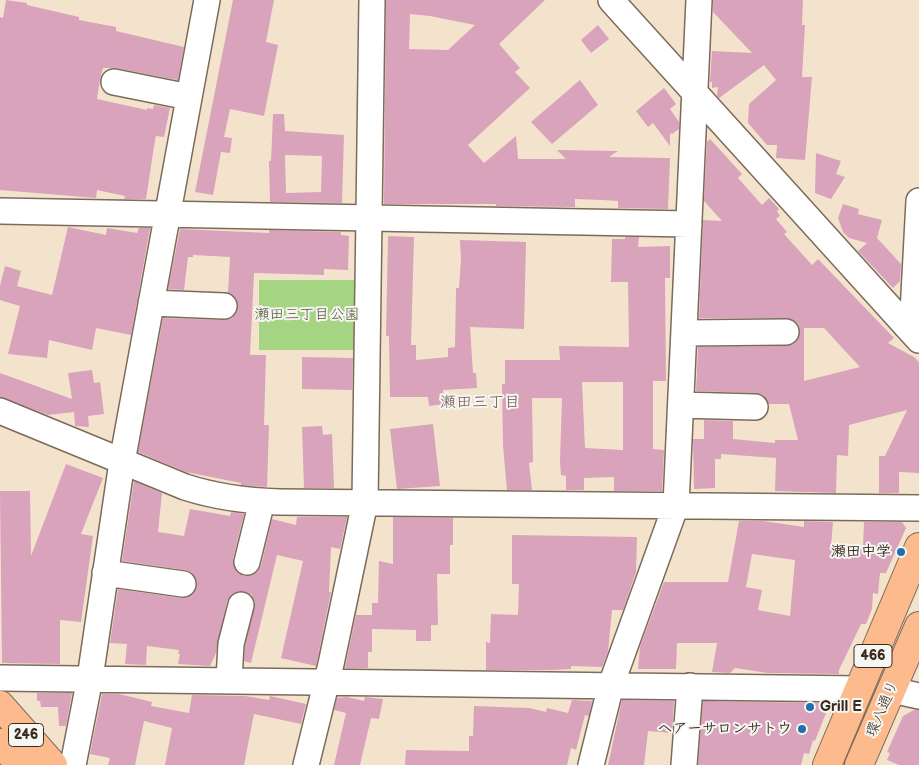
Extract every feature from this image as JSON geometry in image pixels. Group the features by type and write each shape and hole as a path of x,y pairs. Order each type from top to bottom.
{"highway":[{"name":"環八通り","path":"827,765 919,547"},
{"name":"環八通り","path":"859,765 919,626"},
{"name":"246","path":"0,705 53,765"},
{"name":"246","path":"0,743 21,765"}],"street":[{"path":"73,765 90,678 122,462 207,0"},
{"path":"306,765 365,502 372,0"},
{"path":"610,0 912,333"},
{"path":"591,765 611,685 676,505 699,0"},
{"path":"114,82 189,96"},
{"path":"912,333 919,201"},
{"path":"0,211 689,224"},
{"path":"151,303 224,306"},
{"path":"684,333 786,332"},
{"path":"681,405 755,407"},
{"path":"0,411 122,462 202,492 262,501 919,508"},
{"path":"247,562 262,501"},
{"path":"106,573 183,584"},
{"path":"229,680 231,644 241,605"},
{"path":"0,678 859,689"},
{"path":"684,765 690,686"},
{"path":"892,690 919,696"}],"green space":[{"name":"瀬田三丁目公園","path":"259,280 354,280 355,350 259,350"}],"building":[{"path":"6,0 27,3 27,5 79,17 79,20 116,27 116,31 184,47 178,80 116,68 103,68 100,79 97,99 147,110 147,108 153,109 154,105 170,108 164,137 156,136 146,199 124,199 125,196 97,190 96,198 0,190 0,17 3,18"},
{"path":"233,0 274,0 266,42 278,45 264,116 230,109 224,137 232,138 230,153 221,152 213,195 195,192"},
{"path":"386,0 545,0 499,44 520,68 515,72 530,88 468,145 484,163 516,136 518,159 566,159 557,150 618,151 609,157 670,158 668,209 618,208 618,201 575,199 575,207 496,206 496,204 384,204","holes":["410,14 475,25 448,50 409,49"]},
{"path":"713,0 803,0 802,25 805,25 802,77 812,77 805,160 776,158 777,145 767,145 748,123 749,104 776,80 764,65 719,98 717,96 718,87 712,88 712,82 710,82 712,51 752,53 713,12"},
{"path":"598,25 609,39 591,53 581,40"},
{"path":"580,80 598,105 552,144 531,122"},
{"path":"664,88 676,104 670,109 679,122 679,129 672,134 670,133 670,146 653,123 648,127 636,111"},
{"path":"273,114 284,114 285,131 344,135 342,203 270,202 269,161 271,161","holes":["285,155 322,156 321,192 286,193"]},
{"path":"710,139 742,174 738,178 762,205 769,198 779,209 777,211 780,216 776,219 787,232 784,234 812,265 818,259 894,338 888,343 914,357 919,362 919,473 899,472 899,493 879,493 879,456 885,456 907,410 849,425 848,456 837,455 836,493 775,491 776,458 721,454 721,459 715,459 715,488 694,489 693,439 704,439 704,420 733,421 733,439 775,443 775,440 798,440 789,404 769,404 763,395 755,393 696,391 698,347 786,346 794,344 800,332 798,324 786,318 699,318 703,220 722,221 704,201 707,142","holes":["804,328 824,328 860,367 804,381"]},
{"path":"816,153 841,161 836,174 845,177 831,199 815,193"},
{"path":"843,204 859,209 858,214 882,220 877,238 901,264 900,281 893,288 858,251 867,243 849,238 843,232 838,218"},
{"path":"68,227 106,235 107,228 137,233 139,228 150,228 131,335 96,328 92,350 49,340 47,358 8,354 20,306 0,300 0,286 5,266 21,271 17,286 52,295"},
{"path":"180,229 269,233 269,230 341,232 341,235 349,236 348,270 324,269 324,275 254,273 250,355 266,355 264,425 269,425 267,487 241,485 241,483 186,472 138,452 163,318 224,320 231,318 238,307 236,299 228,293 230,257 193,255 193,257 188,257 184,290 168,289"},
{"path":"388,236 414,237 411,345 416,345 416,360 448,357 448,348 455,347 456,288 459,288 461,259 460,240 526,242 524,329 470,327 473,373 476,373 477,388 443,390 444,404 429,406 428,397 390,397 389,336 386,336"},
{"path":"625,237 639,237 638,247 670,246 670,278 665,278 666,381 653,381 653,449 664,450 662,491 614,491 614,477 584,478 584,490 566,490 566,476 561,475 560,462 562,398 532,398 533,462 529,463 532,490 507,490 503,446 502,384 505,384 505,360 560,360 559,346 629,347 628,282 611,282 612,239 625,239","holes":["582,382 623,382 623,450 585,448"]},
{"path":"302,357 353,358 352,390 302,389"},
{"path":"92,370 94,383 100,382 104,414 88,416 89,427 75,426 74,412 48,415 0,397 0,373 72,399 68,373"},
{"path":"433,424 440,486 397,489 390,429"},
{"path":"322,426 323,435 332,434 334,488 304,488 302,427"},
{"path":"66,464 103,478 81,534 93,536 81,622 60,620 60,664 2,663 0,491 30,491 31,556"},
{"path":"134,481 162,493 158,532 184,536 190,509 230,516 231,512 244,514 233,559 237,572 244,576 257,572 261,566 272,519 296,525 297,517 347,517 340,549 331,547 329,592 331,592 316,666 281,658 303,561 277,555 251,663 244,661 245,646 255,602 251,594 238,591 231,595 227,601 216,653 210,666 178,664 179,650 147,646 146,665 125,664 127,644 110,643 118,589 181,598 194,593 197,586 192,573 185,570 122,561"},
{"path":"393,517 453,518 453,545 450,545 450,574 437,574 438,625 431,625 431,641 416,641 416,630 372,629 372,652 368,652 368,668 345,668 356,615 372,615 372,603 378,603 379,561 393,564"},
{"path":"739,521 763,521 804,527 804,521 833,522 831,546 863,547 864,522 902,522 906,528 886,573 880,573 878,594 873,593 872,609 866,624 861,624 839,670 839,674 768,673 735,668 730,673 712,672 717,643 677,643 676,669 638,669 640,647 664,582 728,582","holes":["752,554 795,560 790,616 758,610 762,590 746,587"]},
{"path":"512,535 637,537 636,572 623,610 612,610 608,651 602,667 571,666 571,669 552,670 486,670 486,642 490,643 491,614 518,615 519,584 512,584"},
{"path":"37,693 72,693 66,726 59,726 58,707 41,707 40,701 37,701"},
{"path":"102,694 119,694 152,702 151,706 189,713 192,695 245,696 269,700 270,696 306,704 301,724 254,714 244,765 165,765 172,728 144,721 135,765 108,765 110,758 90,754"},
{"path":"347,697 364,701 365,697 383,699 379,719 371,718 360,765 334,765 346,713 334,710 337,698"},
{"path":"572,700 592,701 589,716 585,715 576,750 571,748 567,765 405,765 406,750 469,751 469,736 473,736 474,706 529,708 546,712 547,708 568,713"},
{"path":"622,700 674,701 672,733 648,731 644,765 608,765"},
{"path":"703,701 824,703 828,708 815,741 813,740 809,754 804,753 801,765 698,765"},
{"path":"914,710 919,710 919,765 899,765 887,760 890,753 887,752 903,716"}],"place":[{"name":"瀬田中学","path":"901,552"},
{"name":"Grill E","path":"810,707"},
{"name":"ヘアーサロンサトウ","path":"802,729"}],"district":[{"name":"瀬田三丁目","path":"480,403"}]}
